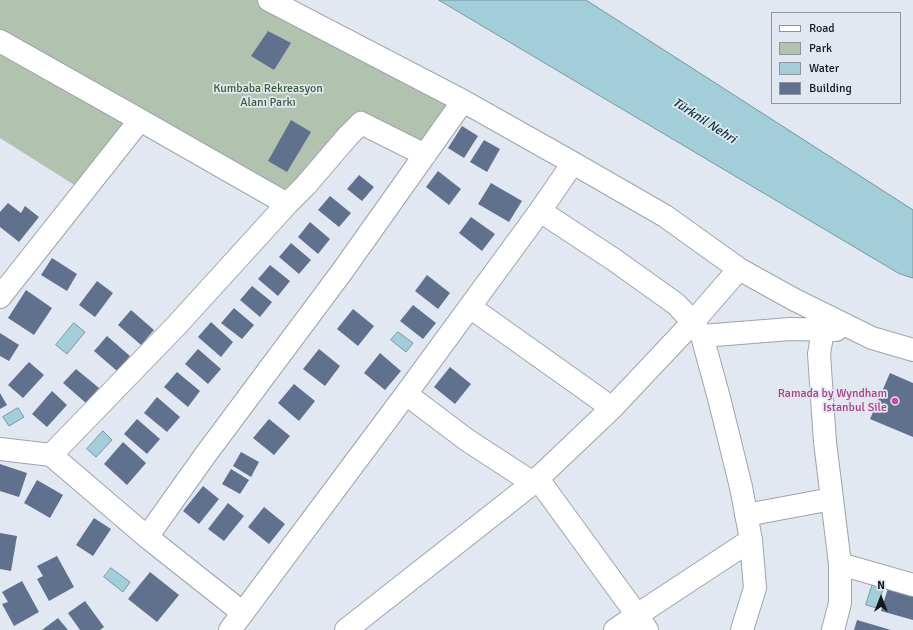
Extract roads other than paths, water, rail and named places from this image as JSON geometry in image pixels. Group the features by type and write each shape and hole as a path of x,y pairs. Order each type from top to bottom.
{"street":[{"path":"269,0 463,101 574,163 665,216 739,269 795,300 872,338 913,350"},
{"path":"0,41 287,204"},
{"path":"147,537 341,273 463,101"},
{"path":"0,297 140,120"},
{"path":"51,455 176,326 361,123 425,155"},
{"path":"0,448 51,455 147,537 237,621 406,394 574,163"},
{"path":"540,211 613,259 676,304 697,329 708,335 790,329 857,331"},
{"path":"346,630 536,481 697,329 739,269"},
{"path":"470,307 612,408"},
{"path":"697,329 719,398 741,486 751,540 754,588 742,630"},
{"path":"823,330 819,354 825,442 840,564 840,603 833,630"},
{"path":"406,394 467,440 536,481 642,622"},
{"path":"746,514 832,499"},
{"path":"615,630 642,622 751,540"},
{"path":"840,564 913,585"}],"water":[{"name":"Türknil Nehri","path":"439,0 586,0 913,210 913,278 900,274"},
{"path":"74,323 85,332 67,354 56,345"},
{"path":"398,332 413,343 406,352 391,340"},
{"path":"18,408 24,417 9,426 3,417"},
{"path":"103,431 112,440 96,457 87,449"},
{"path":"111,568 130,582 123,592 104,577"},
{"path":"873,583 884,586 877,608 866,605"}],"place":[{"name":"Ramada by Wyndham Istanbul Sile","path":"895,401"}],"park label":[{"name":"Kumbaba Rekreasyon Alanı Parkı","path":"268,96"}]}
